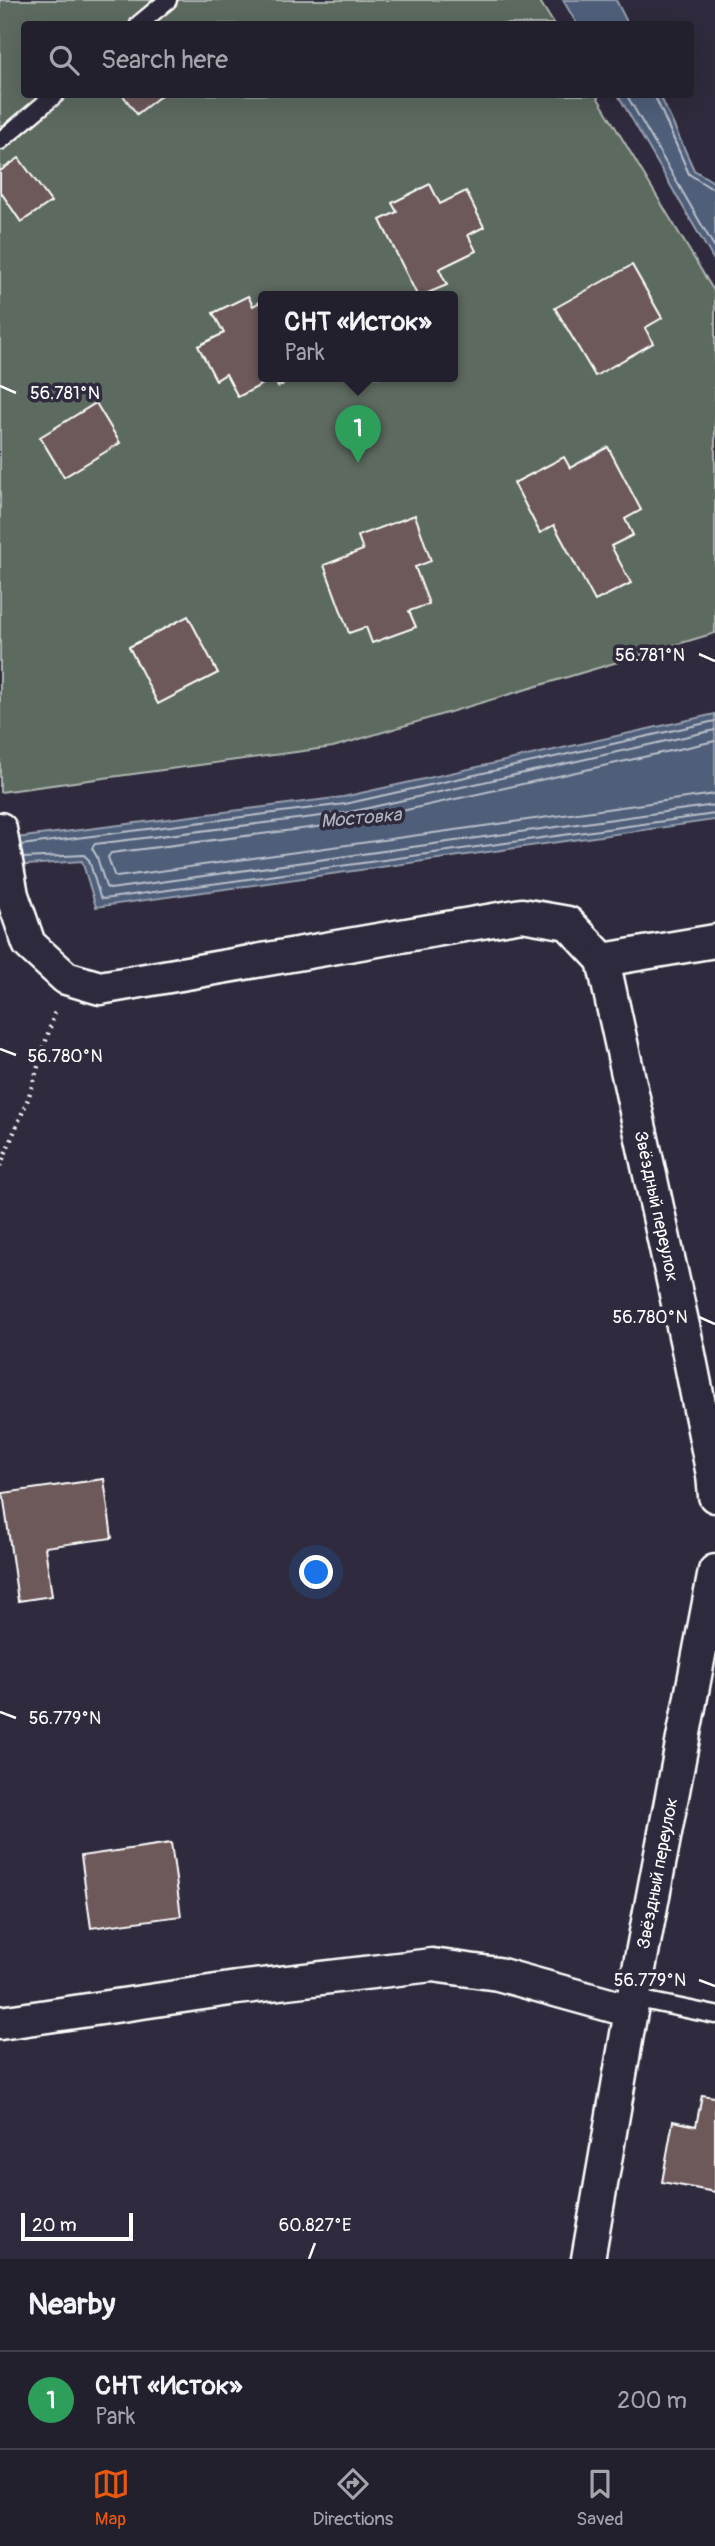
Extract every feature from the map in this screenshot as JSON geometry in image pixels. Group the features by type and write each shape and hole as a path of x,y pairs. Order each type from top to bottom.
{"street":[{"path":"0,829 12,895 29,944 66,978 100,988 522,915 568,923 603,960 715,941"},
{"name":"Звёздный переулок","path":"603,960 688,1349 715,1496"},
{"name":"Звёздный переулок","path":"589,2259 632,2005 715,1571"},
{"path":"0,2023 237,1988 432,1965 498,1975 632,2005"}],"lane":[{"path":"143,21 168,0"},
{"path":"0,141 51,98"},
{"path":"632,2005 715,2015"}],"path":[{"path":"0,1166 28,1099 66,978"}],"green space":[{"path":"0,0 539,0 552,21 21,21 21,98 598,98 715,293 715,633 333,747 0,792"}],"water":[{"path":"563,0 616,0 626,21 575,21"},
{"path":"620,98 661,98 694,170 715,183 715,262"},
{"name":"Мостовка","path":"715,714 715,820 96,907 82,861 0,867 0,840 343,797"}],"building":[{"path":"125,98 158,98 137,114"},
{"path":"19,158 51,202 21,222 0,191 0,171"},
{"path":"430,184 440,204 466,191 484,227 468,235 476,251 439,269 447,285 432,291 415,291 380,220 397,212 392,203"},
{"path":"632,265 662,318 645,328 653,343 595,376 555,308"},
{"path":"248,296 253,306 258,303 258,382 266,382 238,397 226,374 216,380 198,346 224,333 213,313"},
{"path":"96,403 120,443 64,477 40,437"},
{"path":"608,447 641,510 625,519 633,535 611,546 631,583 595,601 554,525 540,533 514,483 564,457 570,468"},
{"path":"415,515 431,561 415,567 429,604 409,611 416,627 372,643 366,627 349,633 324,565 363,550 358,536"},
{"path":"188,616 218,673 158,704 129,647"},
{"path":"104,1479 112,1538 45,1547 52,1596 18,1601 3,1493"},
{"path":"171,1843 181,1916 91,1928 81,1856"},
{"path":"702,2095 715,2097 715,2192 662,2182 673,2121 696,2126"}],"place":[{"name":"СНТ «Исток»","path":"358,463"}]}
